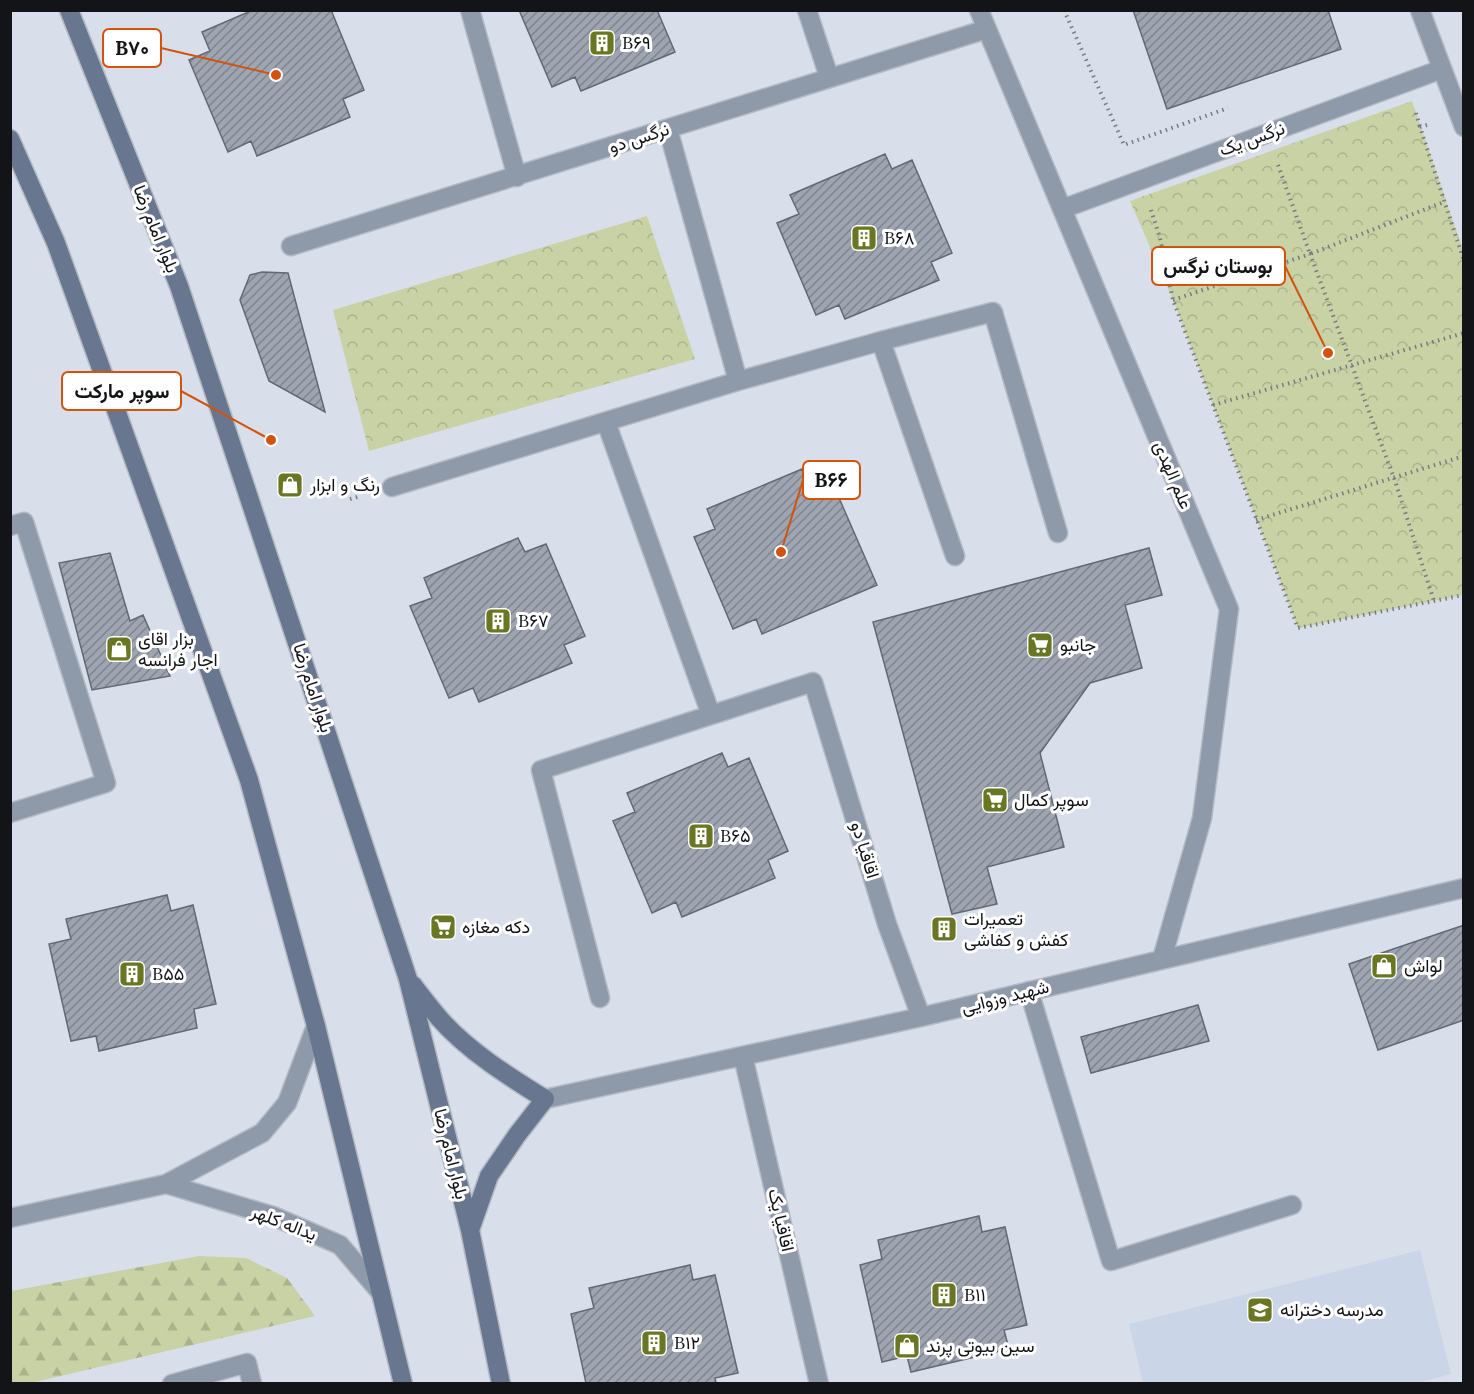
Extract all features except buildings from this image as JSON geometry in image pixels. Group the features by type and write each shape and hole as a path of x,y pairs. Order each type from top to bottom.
{"street":[{"name":"بلوار امام رضا","path":"69,10 179,286 408,979 470,1230 501,1383"},
{"path":"470,10 517,177"},
{"path":"807,10 829,78"},
{"name":"علم الهدی","path":"979,10 1229,609 1202,818 1162,959"},
{"path":"1420,10 1462,122"},
{"name":"نرگس دو","path":"291,246 987,29"},
{"name":"نرگس یک","path":"1062,209 1442,69"},
{"path":"668,129 738,381"},
{"path":"10,139 56,243 249,780 316,1026 403,1383"},
{"path":"392,487 738,381 993,312 1058,533"},
{"path":"881,341 955,556"},
{"path":"600,998 541,770 711,715 606,422"},
{"path":"10,526 24,522 106,783 10,813"},
{"name":"اقاقیا دو","path":"711,715 813,682 887,924 921,1017"},
{"name":"شهید وزوایی","path":"545,1100 921,1017 1464,888"},
{"path":"408,979 440,1019 470,1046 504,1074 545,1100 489,1176 470,1230"},
{"path":"1029,991 1111,1261 1292,1205"},
{"name":"یداله کلهر","path":"10,1218 166,1184 262,1133 287,1103 316,1026"},
{"name":"اقاقیا یک","path":"742,1056 819,1383"},
{"name":"یداله کلهر","path":"166,1184 273,1216 340,1245 381,1293"},
{"path":"171,1383 247,1363 252,1383"}],"path":[{"path":"1064,10 1124,145 1233,106"},
{"path":"1462,122 1420,127 1464,261"},
{"path":"1275,156 1394,478 1434,601"},
{"path":"1148,200 1160,238 1173,300 1298,628 1464,596"},
{"path":"1173,300 1310,254 1444,202"},
{"path":"1213,405 1464,333"},
{"path":"1257,520 1464,456"}],"shaded area":[{"path":"1420,1250 1451,1374 1413,1384 1143,1383 1129,1324"}],"green space":[{"path":"1412,101 1463,250 1463,595 1298,628 1173,300 1130,201"},
{"path":"647,216 695,359 369,451 333,310"},
{"path":"199,1256 246,1258 287,1278 315,1316 31,1383 11,1383 11,1291"}],"place":[{"name":"B۶۹","path":"602,43"},
{"name":"B۷۰","path":"276,75"},
{"name":"B۶۸","path":"864,238"},
{"name":"بوستان نرگس","path":"1328,353"},
{"name":"سوپر مارکت","path":"271,440"},
{"name":"رنگ و ابزار","path":"290,485"},
{"name":"B۶۶","path":"781,552"},
{"name":"B۶۷","path":"498,621"},
{"name":"جانبو","path":"1040,645"},
{"name":"بزار اقای اجار فرانسه","path":"119,649"},
{"name":"سوپر کمال","path":"995,800"},
{"name":"B۶۵","path":"701,836"},
{"name":"دکه مغازه","path":"443,927"},
{"name":"تعمیرات کفش و کفاشی","path":"944,929"},
{"name":"لواش","path":"1384,966"},
{"name":"B۵۵","path":"132,974"},
{"name":"B۱۱","path":"944,1295"},
{"name":"مدرسه دخترانه","path":"1260,1310"},
{"name":"B۱۲","path":"654,1343"},
{"name":"سین بیوتی پرند","path":"907,1346"}]}
